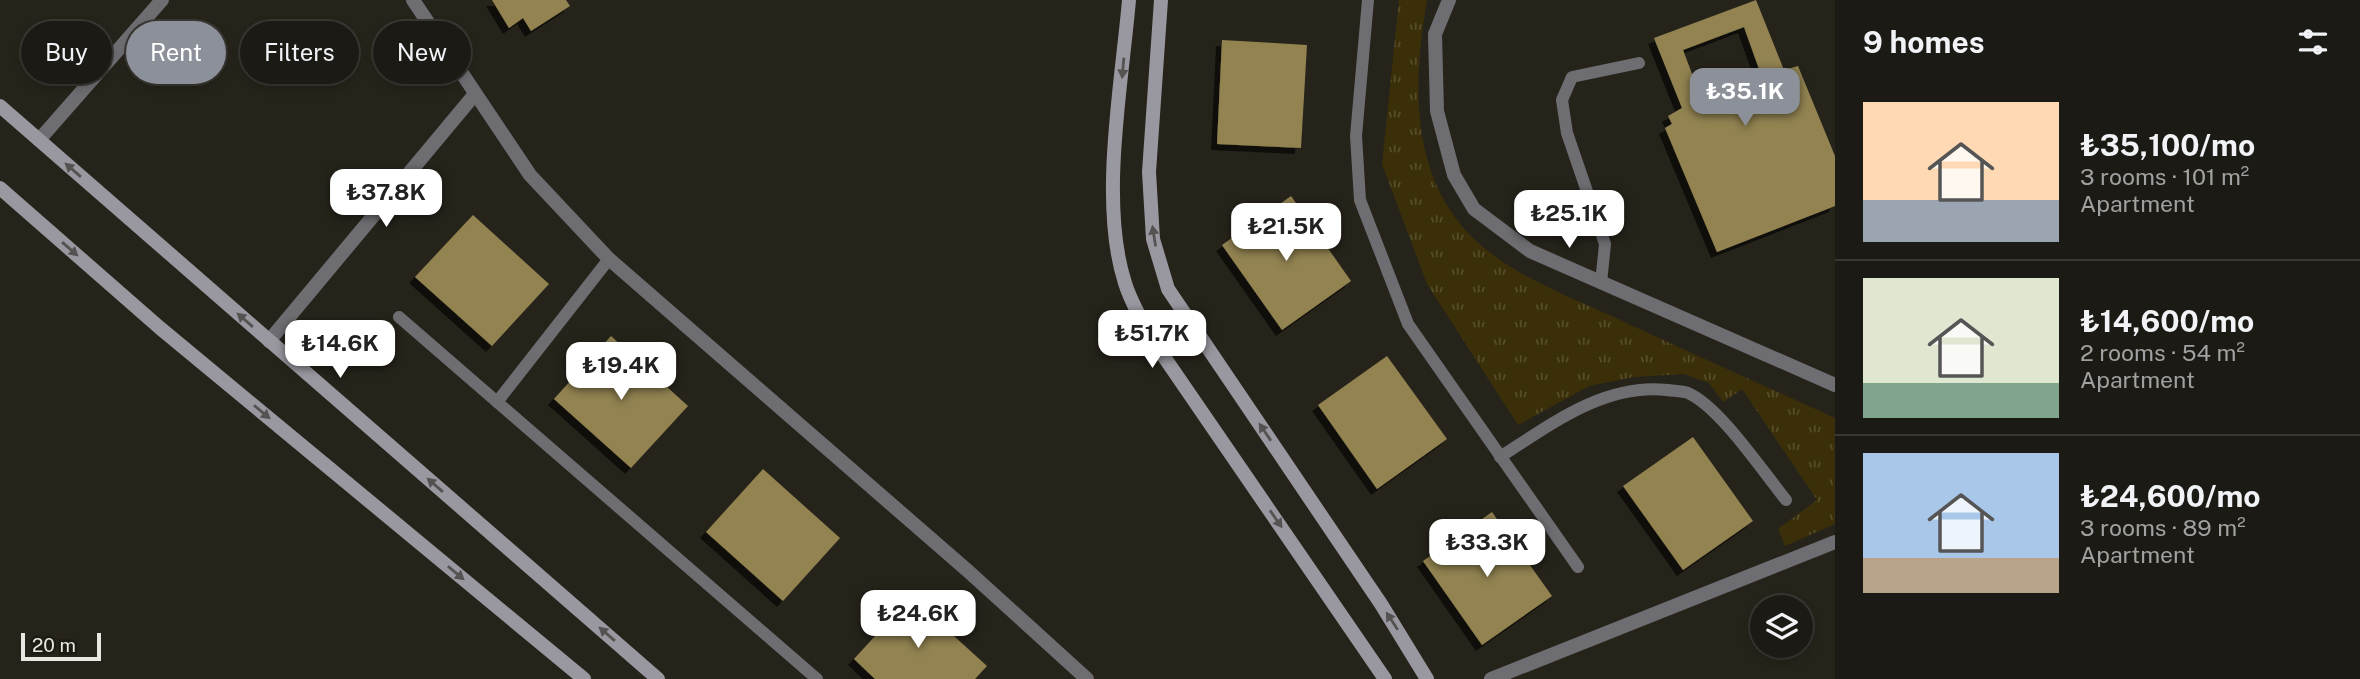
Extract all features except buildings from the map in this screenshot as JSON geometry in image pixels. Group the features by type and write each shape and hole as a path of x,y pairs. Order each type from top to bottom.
{"main road":[{"path":"1129,0 1113,181 1117,243 1125,283 1147,332 1385,679"},
{"path":"1161,0 1149,172 1153,239 1168,289 1381,604 1427,679"},
{"path":"0,106 658,679"},
{"path":"0,188 160,328 584,679"}],"street":[{"path":"39,140 162,0"},
{"path":"413,0 530,175 609,259 968,571 1087,679"},
{"path":"1449,0 1435,34 1437,111 1454,175 1475,209 1530,251 1835,385"},
{"path":"269,341 475,94"},
{"path":"1491,679 1835,542"}],"lane":[{"path":"1368,0 1356,136 1360,200 1408,324 1578,568"},
{"path":"1601,283 1605,244 1567,133 1562,100 1572,77 1639,64"},
{"path":"496,402 609,259"},
{"path":"399,317 817,679"},
{"path":"1500,457 1566,415 1601,398 1650,388 1688,393 1716,415 1786,500"}],"green space":[{"path":"1399,0 1427,0 1419,62 1420,124 1426,155 1436,184 1451,211 1471,236 1503,262 1540,284 1835,418 1835,524 1785,546 1778,529 1817,500 1742,389 1723,402 1709,383 1684,374 1634,377 1589,386 1518,425 1427,284 1382,164"}]}
